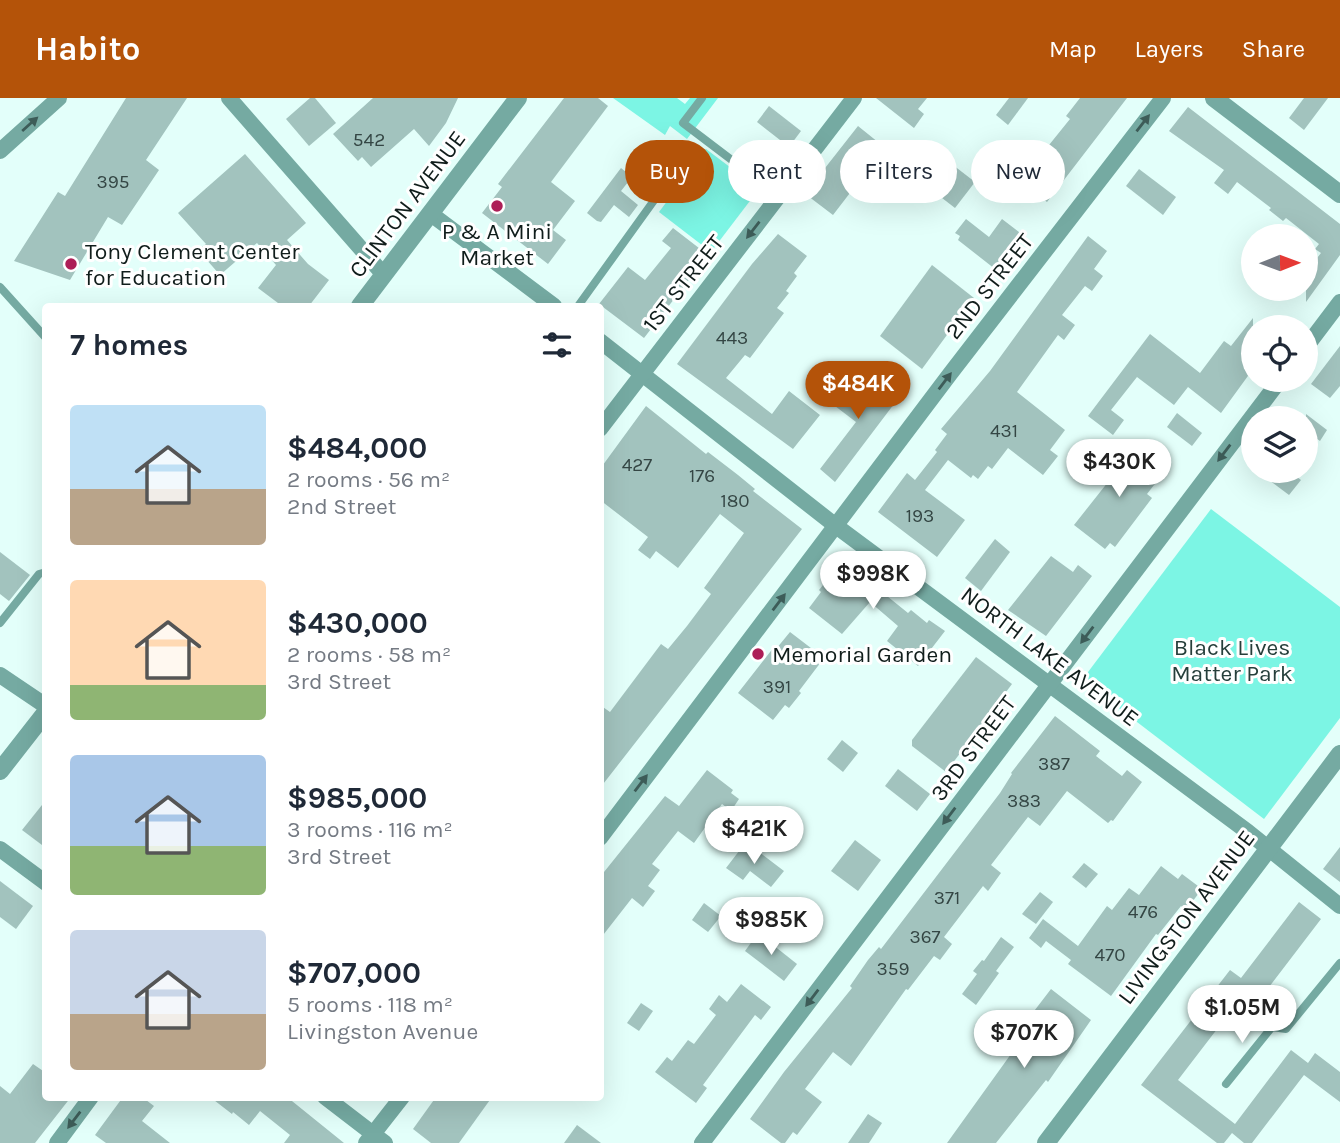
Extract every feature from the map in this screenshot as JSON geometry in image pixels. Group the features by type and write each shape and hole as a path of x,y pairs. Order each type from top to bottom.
{"street":[{"path":"0,151 59,98"},
{"path":"229,98 384,275"},
{"name":"CLINTON AVENUE","path":"362,303 518,98"},
{"name":"1ST STREET","path":"822,140 854,98"},
{"name":"2ND STREET","path":"604,833 1163,98"},
{"path":"1214,98 1340,194"},
{"name":"1ST STREET","path":"604,424 774,203"},
{"path":"431,214 550,303"},
{"path":"1318,331 1340,302"},
{"name":"NORTH LAKE AVENUE","path":"604,344 836,526 1269,848 1340,905"},
{"name":"3RD STREET","path":"702,1143 1271,392"},
{"path":"0,675 42,703"},
{"path":"0,771 42,717"},
{"name":"LIVINGSTON AVENUE","path":"1046,1143 1340,754"},
{"path":"0,849 42,880"},
{"path":"57,1143 88,1101"},
{"path":"330,1101 375,1140 399,1101"}],"lane":[{"path":"702,98 683,123 728,157"},
{"path":"580,303 652,203"},
{"path":"0,287 42,334"},
{"path":"0,623 42,573"},
{"path":"1226,1084 1272,1027 1286,1029 1340,963"}],"green space":[{"path":"613,98 677,98 685,104 690,98 718,98 687,139 670,126 665,135"},
{"path":"714,155 728,166 728,203 748,203 711,252 659,212 666,203 714,203"},
{"name":"Black Lives Matter Park","path":"1211,509 1340,607 1340,718 1264,819 1082,680"}],"building":[{"name":"Tony Clement Center for Education","path":"126,98 187,98 146,160 159,170 122,225 108,217 70,280 14,261 58,192 65,196"},
{"path":"310,98 315,98 336,123 309,146 286,119"},
{"path":"373,98 458,98 446,123 429,146 414,129 371,167 362,157 358,161 333,134"},
{"path":"564,98 598,98 608,106 551,182 575,201 553,230 566,240 548,264 482,213 502,187 498,184"},
{"path":"876,98 927,98 918,109 924,114 914,128"},
{"path":"1009,98 1028,98 1008,125 996,115"},
{"path":"1080,98 1127,98 1065,179 1065,140 1053,140 1070,119 1066,116"},
{"path":"1304,98 1328,98 1304,130 1289,118"},
{"path":"769,106 801,131 794,140 780,140 757,122"},
{"path":"1188,107 1340,224 1340,255 1318,285 1318,257 1321,253 1318,251 1318,224 1294,224 1286,218 1283,221 1269,210 1271,208 1237,182 1228,194 1214,183 1224,170 1169,131"},
{"path":"858,126 875,140 847,140"},
{"path":"840,149 840,203 842,203 833,215 817,203 826,203 826,167"},
{"path":"245,154 306,223 287,240 308,264 329,280 311,303 278,303 258,288 276,265 257,243 220,275 198,250 206,244 178,213"},
{"path":"621,168 625,171 625,186 621,191 625,194 625,203 638,205 629,217 614,205 601,222 587,213"},
{"path":"957,168 971,179 971,187 955,208 949,203 957,203"},
{"path":"1139,169 1176,197 1163,215 1126,186"},
{"path":"966,219 989,237 1002,219 1023,235 995,269 958,240 960,236 955,233"},
{"path":"673,228 708,255 644,338 604,308 604,303 600,303 628,267 645,280 671,248 662,241"},
{"path":"778,234 807,256 794,273 797,276 786,291 789,293 777,308 784,313 750,358 745,355 726,378 772,414 789,391 820,415 793,449 677,364 752,264"},
{"path":"1088,236 1107,251 1094,269 1103,276 1092,291 1085,286 1062,315 1075,325 1064,340 1058,335 1017,392 1065,430 1050,450 1058,456 1043,475 1008,448 992,469 988,466 978,479 973,475 971,478 948,460 925,490 965,520 937,557 878,512 907,473 915,480 937,452 935,450 947,434 941,429 990,371"},
{"path":"932,265 974,298 922,369 880,336"},
{"path":"1241,333 1241,386 1221,413 1188,387 1174,405 1137,377 1111,410 1124,420 1113,435 1088,416 1150,334 1200,373 1224,341 1231,346"},
{"path":"1340,346 1340,386 1330,398 1318,389 1318,375"},
{"path":"860,372 897,400 835,482 820,469 856,422 835,406"},
{"path":"646,406 706,454 708,452 738,475 755,489 753,491 802,529 604,783 604,708 610,712 661,644 668,649 687,626 711,594 704,588 744,533 720,514 678,568 656,551 650,559 638,550 648,537 604,503 604,464"},
{"path":"1177,413 1202,433 1192,446 1167,427"},
{"path":"1318,423 1327,430 1320,441 1318,440"},
{"path":"1121,445 1161,476 1147,494 1152,498 1115,547 1110,543 1105,549 1074,525 1108,482 1099,475"},
{"path":"1273,483 1299,483 1289,495"},
{"path":"995,539 1010,552 981,591 965,578"},
{"path":"0,552 30,575 9,601 0,594"},
{"path":"1051,556 1073,572 1078,565 1092,576 1046,636 1008,610"},
{"path":"845,558 880,584 877,588 908,613 911,610 927,623 929,620 945,631 918,666 887,641 898,626 870,602 842,634 809,608 821,592 819,590"},
{"path":"790,632 824,658 789,708 785,705 773,720 738,693 774,647 776,649"},
{"path":"976,657 1012,684 946,772 912,746 912,740"},
{"path":"1055,716 1100,751 1096,756 1122,776 1127,770 1142,782 1113,821 1108,823 1067,791 1040,826 1028,817 991,865 1001,873 988,891 983,886 944,937 952,944 940,960 934,956 908,990 906,989 851,1066 833,1052 805,1089 822,1102 797,1135 793,1132 785,1143 781,1143 750,1119 852,988 850,986 868,960 879,947 881,949 1000,793 1011,773"},
{"path":"842,740 858,753 843,772 827,759"},
{"path":"898,769 930,794 917,811 885,786"},
{"path":"707,770 733,790 731,793 739,799 731,811 722,804 694,843 678,831 652,864 660,870 648,886 655,891 643,907 632,898 604,934 604,872 665,796 679,806"},
{"path":"42,805 42,845 22,830"},
{"path":"787,810 800,821 788,837 774,827"},
{"path":"855,840 881,860 858,891 831,871"},
{"path":"746,842 784,871 771,887 750,871 743,880 726,868"},
{"path":"1340,847 1340,882 1323,869"},
{"path":"1084,863 1098,874 1086,888 1072,877"},
{"path":"1161,866 1178,879 1182,874 1202,889 1186,910 1181,906 1158,935 1156,934 1111,996 1068,964 1071,960 1046,941 1041,948 1029,938 1043,919 1078,946 1107,906 1112,910 1129,888 1139,895"},
{"path":"0,881 33,906 16,929 0,917"},
{"path":"1040,892 1053,902 1036,924 1022,914"},
{"path":"1299,902 1321,919 1259,1000 1247,990 1178,1080 1235,1124 1291,1050 1308,1063 1315,1053 1340,1072 1340,1102 1304,1075 1252,1143 1244,1143 1232,1133 1224,1143 1217,1143 1141,1085 1230,970 1241,978"},
{"path":"704,903 721,916 708,932 692,920"},
{"path":"758,933 797,964 784,981 745,951"},
{"path":"1001,937 1014,947 976,1005 962,994 977,974 973,971 984,961"},
{"path":"741,984 771,1007 761,1020 755,1015 703,1085 707,1088 696,1103 655,1072 667,1057 672,1061 688,1040 694,1044 716,1015 709,1009 719,995 727,1002"},
{"path":"1051,989 1091,1020 1048,1082 1046,1080 996,1143 947,1143 1011,1054 1005,1049"},
{"path":"641,1003 653,1011 639,1031 627,1023"},
{"path":"33,1064 42,1070 42,1101 68,1101 35,1143 0,1143 0,1086 10,1094"},
{"path":"120,1101 147,1101 154,1106 142,1121 170,1143 106,1143 95,1135"},
{"path":"215,1101 292,1101 344,1143 284,1143 290,1135 260,1111 249,1125 233,1112 232,1114"},
{"path":"433,1101 489,1101 459,1143 431,1143 413,1129"},
{"path":"868,1114 882,1123 869,1143 848,1143"},
{"path":"577,1125 601,1143 564,1143"}],"place":[{"name":"P & A Mini Market","path":"497,206"},
{"name":"Tony Clement Center for Education","path":"71,264"},
{"name":"Memorial Garden","path":"758,654"}]}
